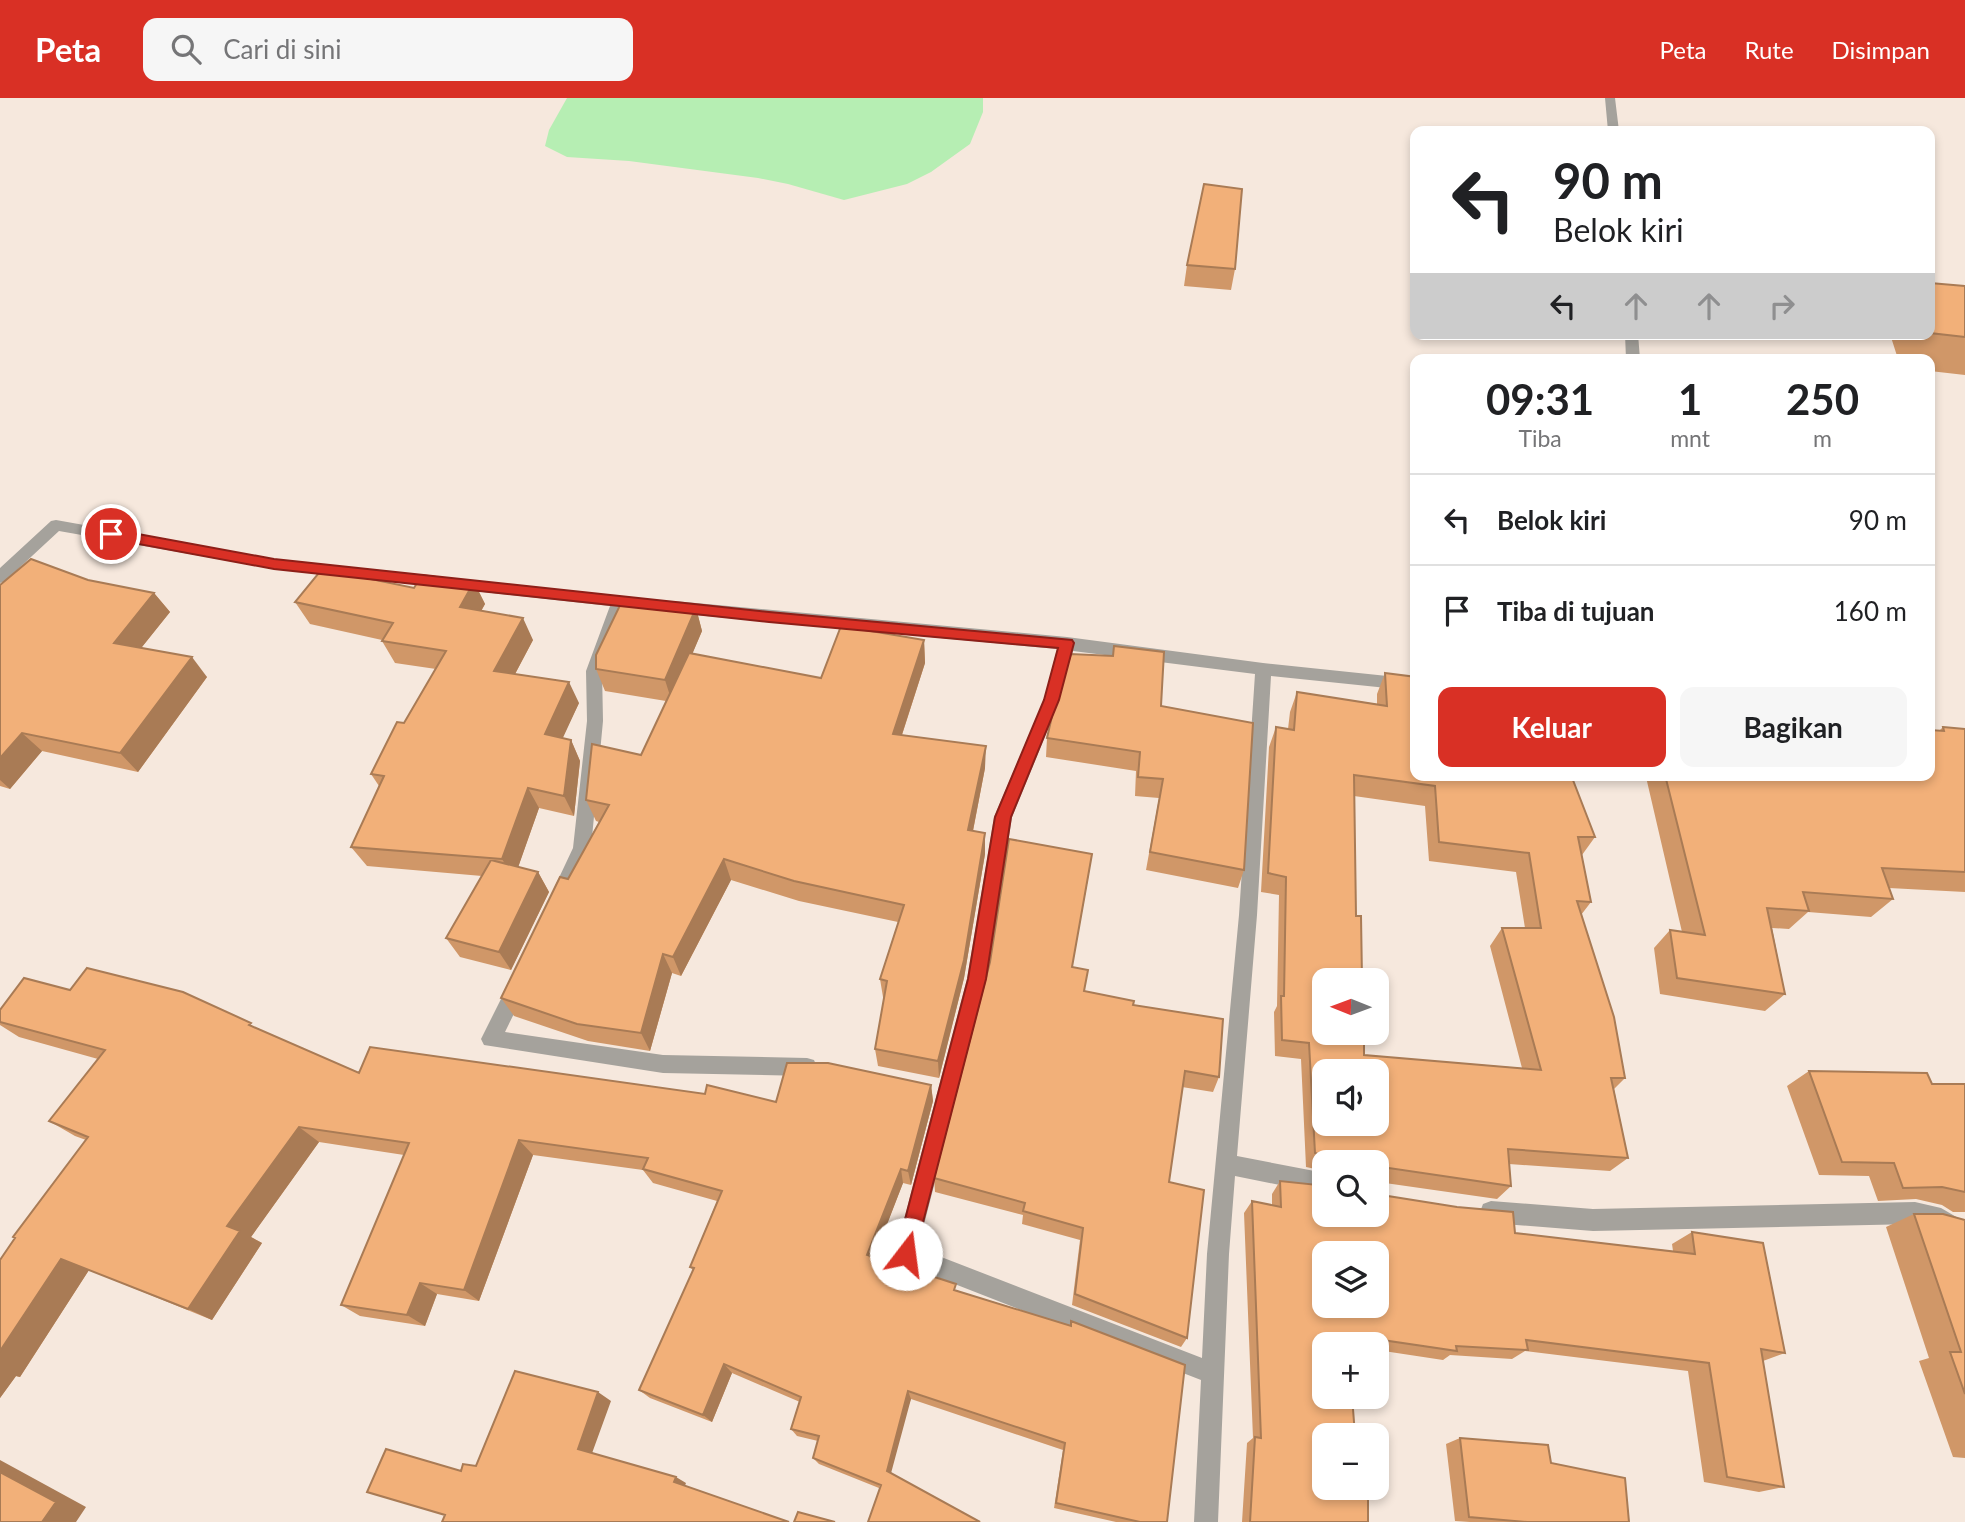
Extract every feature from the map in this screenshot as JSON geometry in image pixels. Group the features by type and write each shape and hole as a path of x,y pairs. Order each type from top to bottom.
{"street":[{"path":"1610,98 1613,126"},
{"path":"0,577 56,524 274,564 620,601 1067,643 1263,669 1410,684"},
{"path":"550,916 582,848 595,721 594,671 620,601"},
{"path":"1067,643 1052,700 1003,817 977,979 941,1091 906,1254 1212,1373"},
{"path":"1206,1522 1218,1254 1248,915 1263,669"},
{"path":"528,964 491,1039 663,1064 820,1068"},
{"path":"1227,1164 1312,1181"},
{"path":"1468,1209 1593,1220 1915,1213 1941,1219 1965,1235"}],"green space":[{"path":"567,98 983,98 983,112 970,144 931,172 907,184 844,200 758,178 629,161 567,157 545,146 549,130"}],"building":[{"path":"1204,184 1242,189 1235,269 1187,265"},
{"path":"1935,283 1965,286 1965,337 1935,334"},
{"path":"31,559 88,580 154,593 114,643 192,657 120,753 22,733 0,758 0,585"},
{"path":"322,569 414,588 422,575 474,582 460,607 523,618 494,671 569,682 545,734 571,740 564,796 528,788 502,859 351,847 384,776 371,774 397,722 404,723 446,651 382,641 393,623 295,602"},
{"path":"624,597 696,608 665,680 596,669 596,655"},
{"path":"841,626 924,640 893,734 986,746 968,830 985,833 964,960 938,1061 875,1049 887,981 880,979 904,905 794,881 724,859 673,957 663,954 641,1033 577,1024 501,998 560,877 568,879 609,805 586,800 592,744 641,755 689,653 821,678"},
{"path":"1114,646 1164,652 1161,706 1253,723 1244,870 1150,852 1163,779 1138,777 1140,752 1047,738 1071,654 1113,656"},
{"path":"1385,673 1410,676 1410,781 1573,781 1595,837 1578,837 1591,902 1577,901 1614,1017 1625,1078 1611,1078 1628,1158 1508,1149 1511,1186 1389,1168 1389,1150 1315,1150 1314,1136 1389,1136 1389,1059 1312,1059 1312,1098 1309,1043 1282,1040 1286,877 1268,873 1276,727 1294,730 1297,692 1387,706","holes":["1354,775 1435,786 1439,842 1529,853 1541,928 1502,928 1541,1070 1364,1055 1364,1045 1312,1045 1312,968 1362,968 1361,916 1356,916"]},
{"path":"1943,727 1965,729 1965,872 1882,868 1893,899 1803,892 1809,911 1767,908 1785,994 1677,978 1670,930 1705,935 1666,781 1935,781 1935,730 1944,731"},
{"path":"1009,839 1092,854 1072,967 1088,970 1084,991 1134,1001 1133,1005 1223,1019 1219,1077 1185,1071 1169,1182 1204,1190 1187,1338 1075,1294 1083,1228 1023,1211 1025,1203 934,1178 990,962"},
{"path":"491,860 538,872 499,952 446,938"},
{"path":"87,968 183,992 251,1023 249,1025 359,1073 370,1047 705,1094 707,1085 776,1102 787,1063 828,1063 931,1085 908,1171 901,1169 867,1255 956,1284 954,1290 1071,1326 1071,1321 1185,1365 1167,1522 1140,1522 1056,1503 1065,1443 908,1391 887,1471 980,1522 868,1522 881,1485 813,1458 819,1436 791,1429 801,1397 724,1364 703,1415 639,1390 694,1268 690,1267 722,1191 643,1169 648,1158 519,1140 464,1290 420,1283 407,1315 341,1305 409,1143 299,1127 227,1226 240,1231 188,1309 61,1259 0,1351 0,1260 15,1238 13,1237 88,1137 49,1121 105,1050 0,1022 0,1010 24,978 70,990"},
{"path":"1809,1071 1927,1073 1932,1084 1965,1084 1965,1192 1942,1187 1903,1188 1894,1163 1842,1162"},
{"path":"1280,1181 1312,1184 1312,1227 1389,1227 1389,1196 1457,1207 1513,1212 1515,1233 1695,1254 1692,1232 1763,1243 1785,1353 1761,1349 1784,1487 1727,1477 1709,1363 1526,1340 1528,1350 1456,1346 1457,1351 1389,1341 1389,1332 1312,1332 1312,1409 1353,1409 1354,1423 1312,1423 1312,1500 1368,1500 1368,1522 1250,1522 1255,1437 1261,1438 1252,1201 1281,1207"},
{"path":"1914,1214 1943,1214 1965,1220 1965,1394 1950,1352 1961,1352"},
{"path":"515,1371 598,1392 578,1449 676,1477 674,1482 789,1522 442,1522 445,1515 367,1492 386,1449 461,1471 463,1464 476,1466"},
{"path":"1460,1438 1548,1445 1551,1463 1625,1478 1629,1522 1527,1522 1469,1517"},
{"path":"0,1472 56,1502 42,1522 0,1522"},
{"path":"798,1512 835,1522 794,1522"}],"route":[{"path":"111,534 274,564 769,617 1067,643 1052,700 1003,817 977,979 906,1254"}]}
